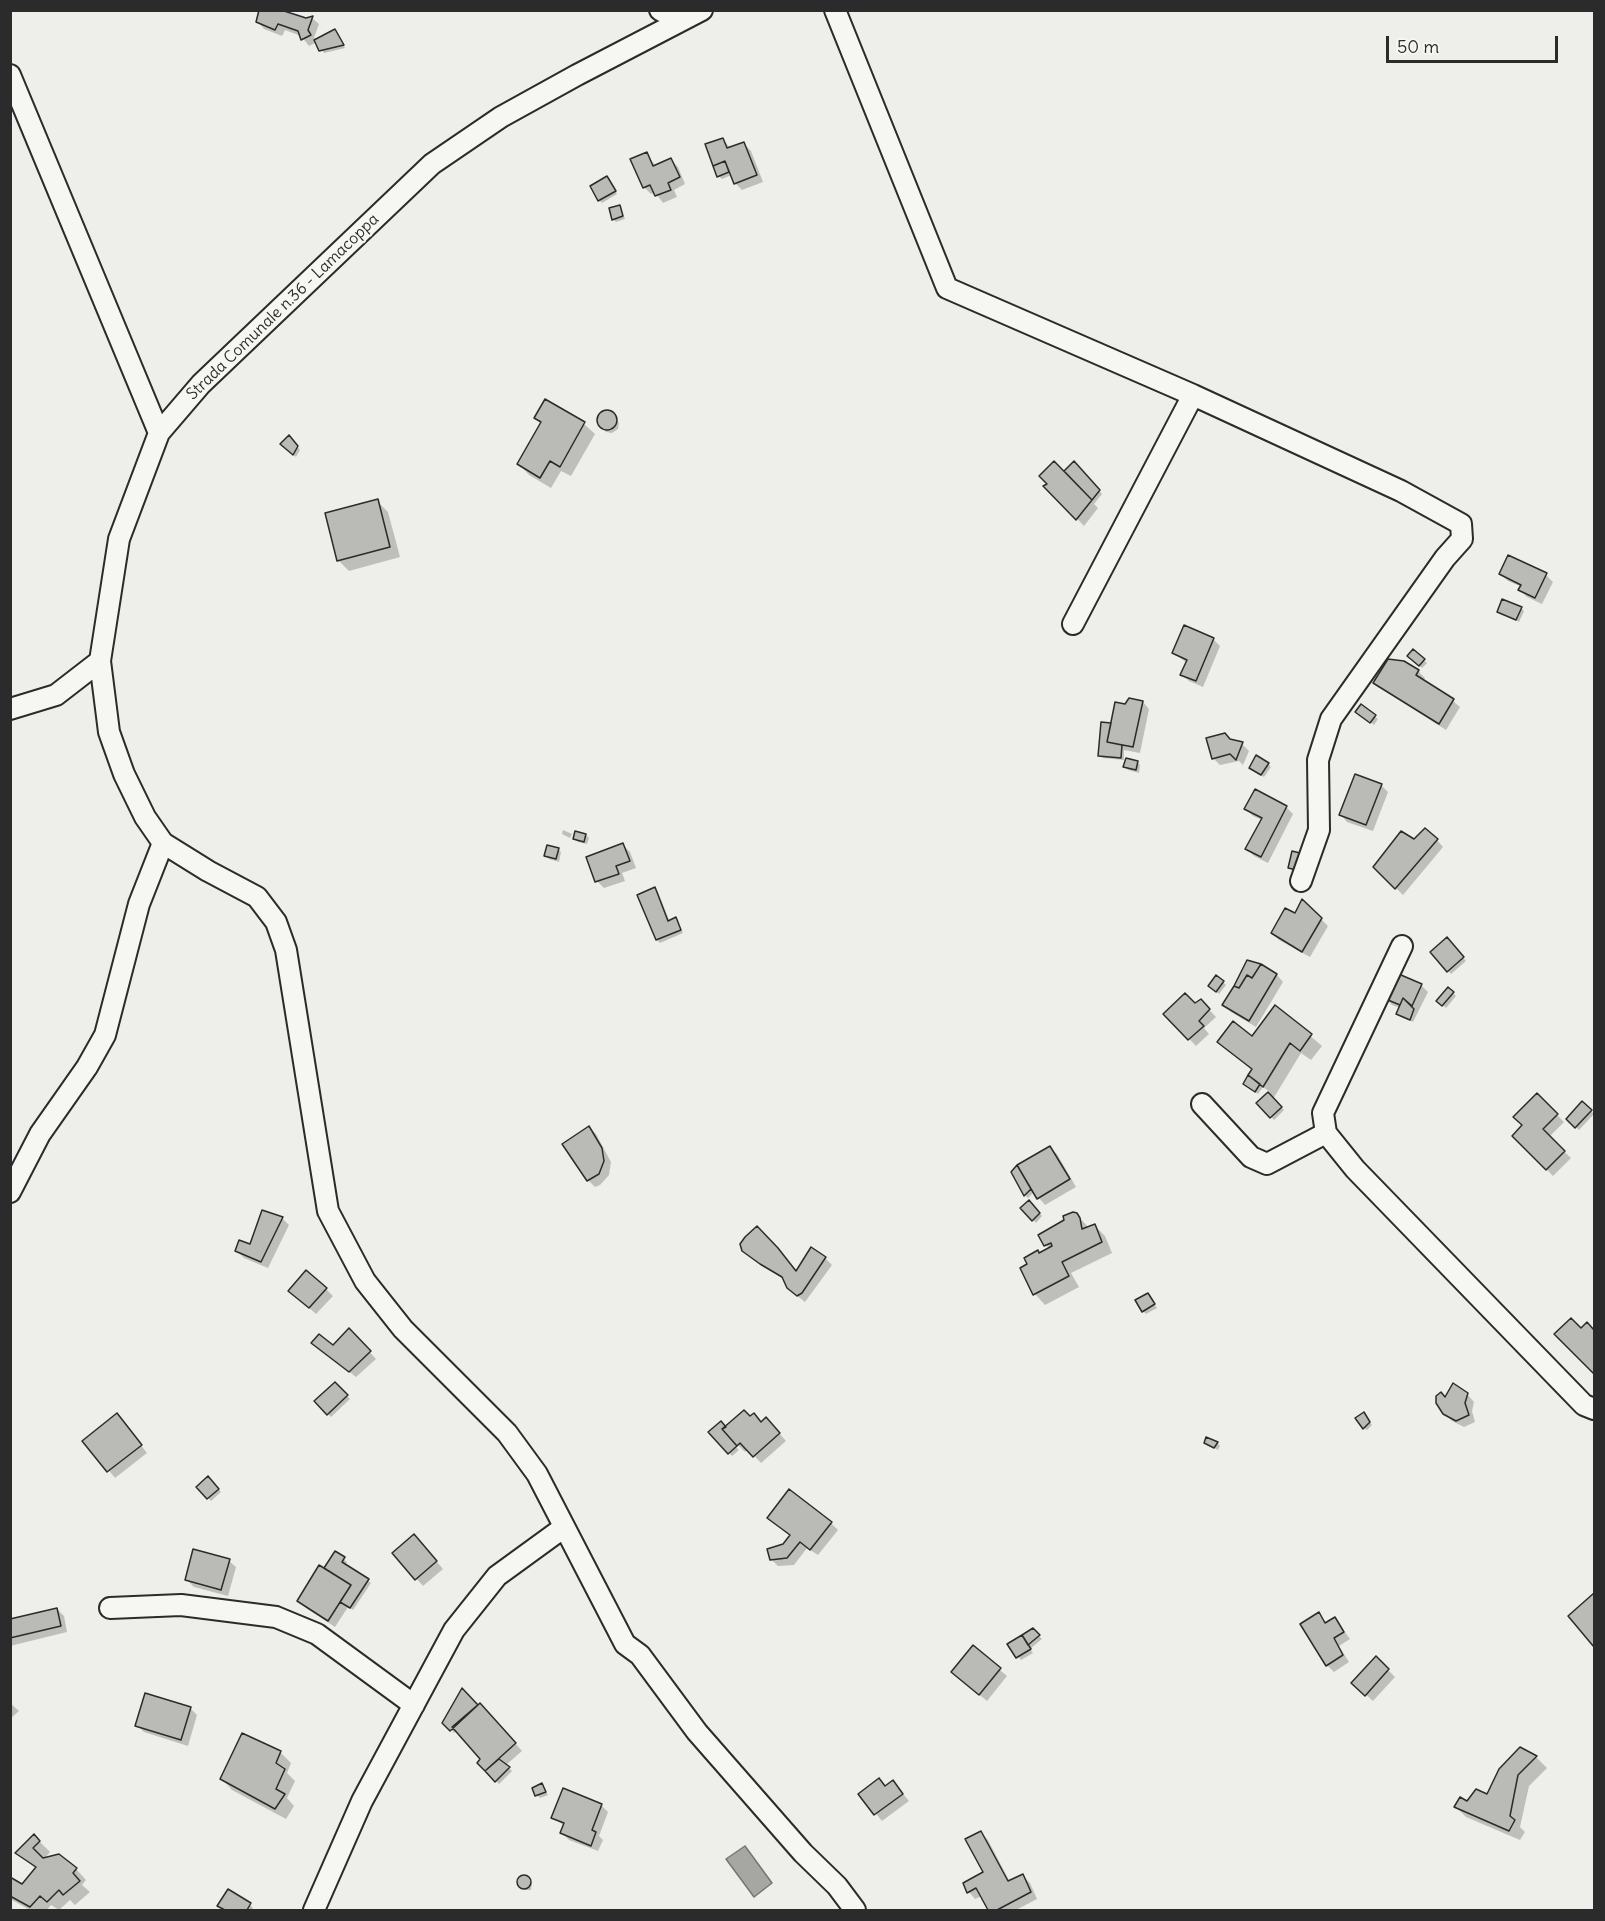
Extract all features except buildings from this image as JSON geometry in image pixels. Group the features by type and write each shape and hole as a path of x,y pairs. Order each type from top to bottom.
{"street":[{"path":"660,10 680,21"},
{"name":"Strada Comunale n.36 - Lamacoppa","path":"163,843 145,817 124,774 109,732 100,661 119,539 159,433 201,384 432,164 501,117 702,10"},
{"path":"835,10 947,288 1193,395 1401,490 1461,524 1462,539 1444,558 1331,719 1318,759 1319,830 1300,881"},
{"path":"10,75 159,433"},
{"path":"1073,624 1193,395"},
{"path":"10,709 56,695 100,661"},
{"path":"10,1192 40,1134 87,1066 105,1035 139,903 163,843 208,871 257,897 276,922 286,950 328,1211 365,1281 403,1329 507,1433 537,1474 625,1644 640,1655 697,1732 803,1853 837,1886 855,1911"},
{"path":"1402,946 1323,1113 1326,1133 1355,1169 1584,1405 1594,1409"},
{"path":"1202,1104 1251,1157 1267,1164 1326,1133"},
{"path":"314,1911 363,1802 454,1630 497,1576 563,1528"},
{"path":"110,1608 181,1605 276,1617 317,1634 414,1705"}],"shaded area":[{"path":"745,1846 772,1883 754,1897 726,1859"}]}
